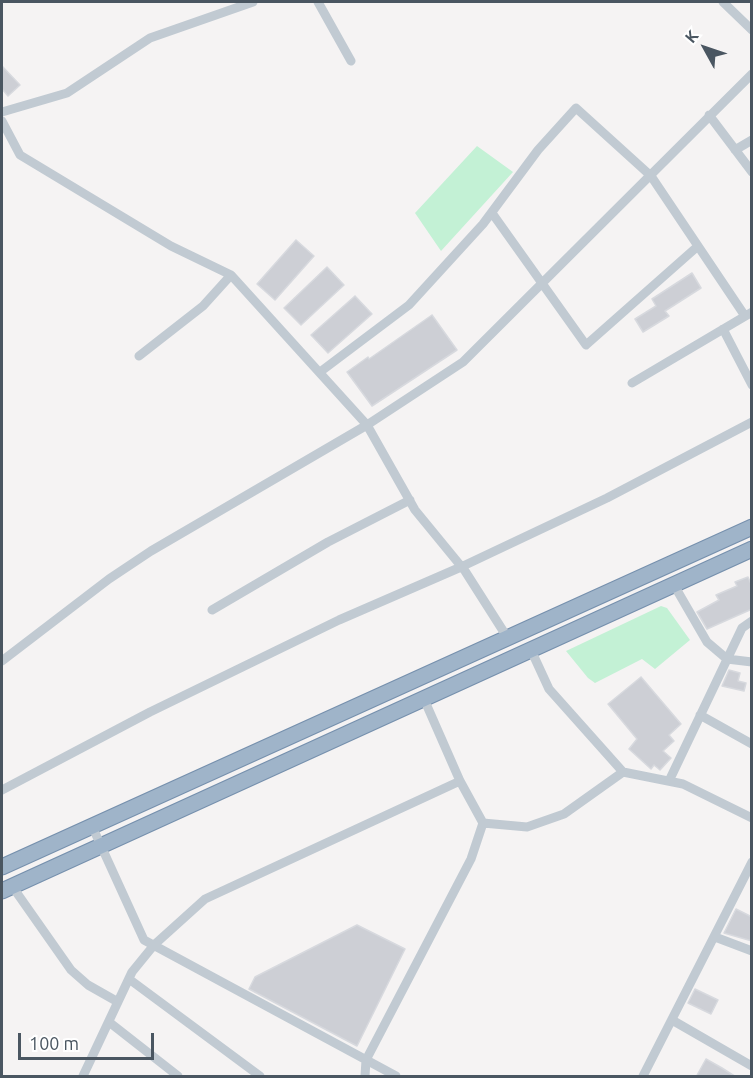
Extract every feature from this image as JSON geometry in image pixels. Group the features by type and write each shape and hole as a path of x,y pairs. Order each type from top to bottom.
{"highway":[{"path":"2,867 752,526"},
{"path":"7,888 752,549"}],"street":[{"path":"2,112 67,93 150,38 253,2"},
{"path":"318,2 351,61"},
{"path":"723,2 752,30"},
{"path":"2,661 109,579 151,551 368,425 464,362 709,115 752,75"},
{"path":"320,372 409,305 492,213 538,150 576,108 651,176 698,246 748,314 632,383"},
{"path":"709,115 752,172"},
{"path":"2,121 20,155 171,246 231,275 368,425 410,500 461,567 507,637"},
{"path":"735,150 752,140"},
{"path":"492,213 541,285 586,345 698,246"},
{"path":"139,356 203,306 231,275"},
{"path":"723,329 752,385"},
{"path":"2,790 150,712 339,620 461,567 607,498 752,422"},
{"path":"212,609 328,542 410,500"},
{"path":"674,585 707,642 727,658 752,662"},
{"path":"669,782 742,628 752,621"},
{"path":"531,650 549,689 623,772 683,784 752,818"},
{"path":"364,1077 366,1060 471,859 483,823 460,781 423,699"},
{"path":"700,715 752,744"},
{"path":"483,823 527,827 564,814 623,772"},
{"path":"86,1075 129,979 154,945 205,899 460,781"},
{"path":"92,826 144,940 396,1077"},
{"path":"643,1077 752,862"},
{"path":"7,888 72,970 88,985 118,1002"},
{"path":"715,937 752,951"},
{"path":"129,979 260,1077"},
{"path":"672,1020 752,1065"},
{"path":"109,1022 178,1077"}],"green space":[{"path":"477,146 513,172 441,251 415,213"},
{"path":"661,606 667,608 690,640 655,669 642,659 595,683 588,678 566,651"}],"building":[{"path":"2,66 20,85 8,96 2,89"},
{"path":"296,240 314,256 275,300 257,284"},
{"path":"327,267 344,285 301,325 284,308"},
{"path":"692,273 701,288 665,311 669,316 643,332 635,319 656,306 652,299"},
{"path":"355,296 372,314 328,353 311,335"},
{"path":"432,315 457,350 372,406 347,372"},
{"path":"748,577 752,586 752,609 707,629 697,612 719,600 716,595 737,586 735,582"},
{"path":"729,670 740,673 738,681 746,683 744,691 722,686"},
{"path":"641,677 681,724 669,735 674,741 663,751 671,758 660,770 654,765 651,769 629,749 637,739 608,704"},
{"path":"736,909 752,917 752,941 724,933"},
{"path":"357,925 405,949 357,1046 249,989 255,977"},
{"path":"695,989 718,1000 711,1014 688,1003"},
{"path":"706,1059 722,1068 736,1077 696,1077"}]}
